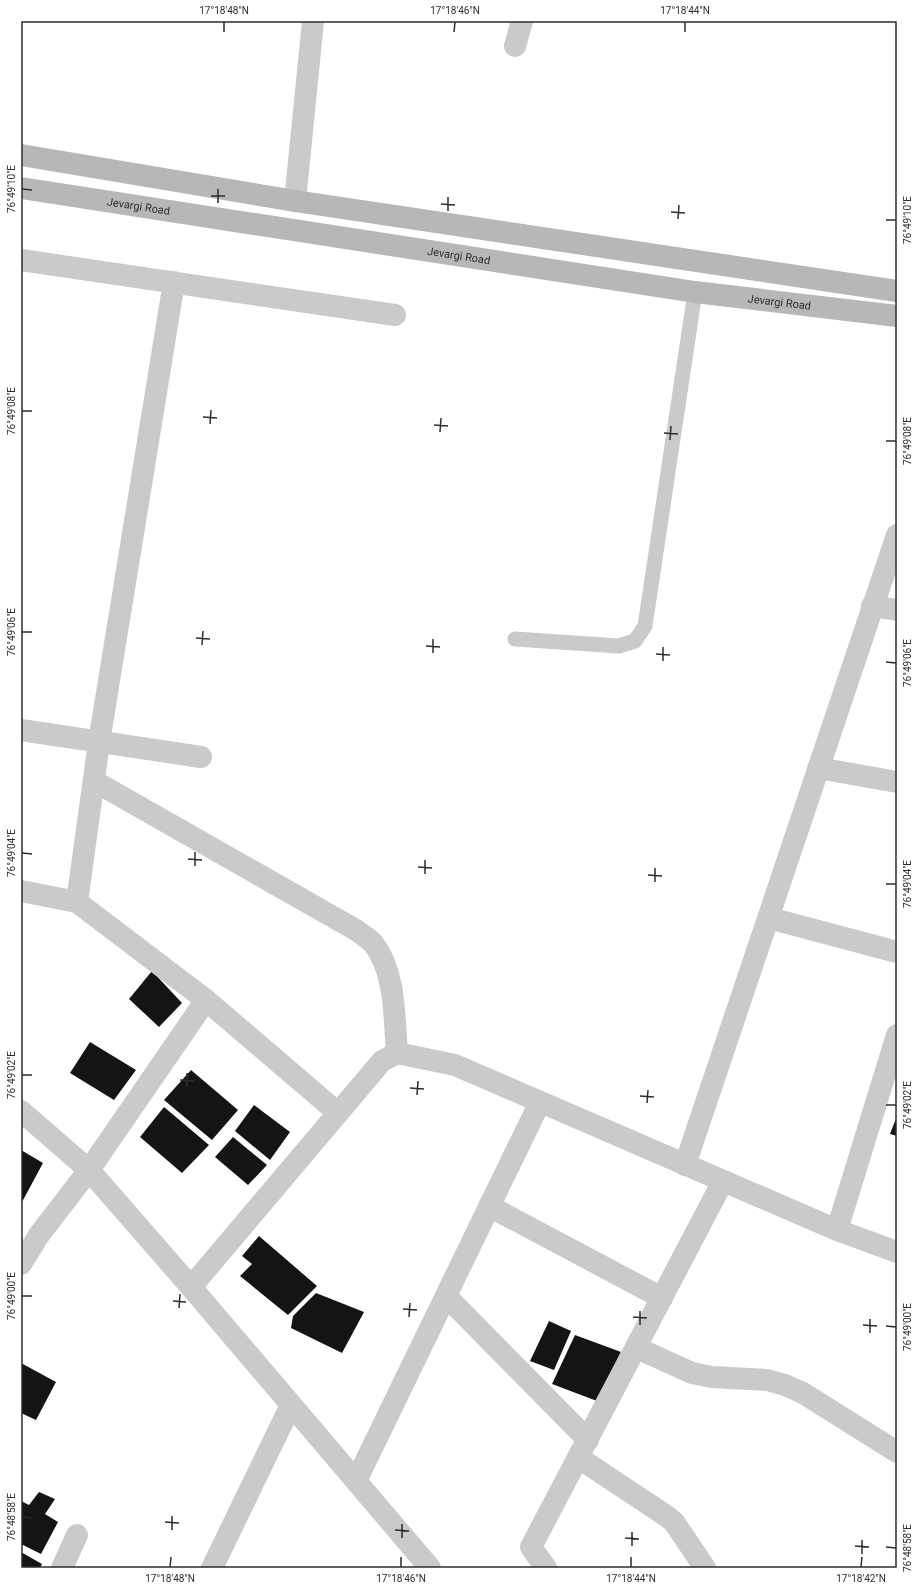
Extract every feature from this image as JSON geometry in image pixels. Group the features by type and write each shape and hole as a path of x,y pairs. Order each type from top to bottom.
{"main road":[{"path":"21,155 295,201 897,291"},
{"name":"Jevargi Road","path":"21,188 695,292 897,316"}],"street":[{"path":"295,201 313,21"},
{"path":"516,46 522,21"},
{"path":"21,260 394,315"},
{"path":"77,902 99,742 174,282"},
{"path":"685,1165 897,535"},
{"path":"872,606 897,610"},
{"path":"21,730 201,757"},
{"path":"818,768 897,782"},
{"path":"94,781 356,930 372,942 383,958 390,978 397,1053"},
{"path":"21,891 77,902 206,1000 338,1113"},
{"path":"769,918 897,952"},
{"path":"21,1264 39,1236 89,1170 206,1000"},
{"path":"837,1230 897,1035"},
{"path":"191,1287 382,1061 397,1053 413,1055 455,1065 837,1230 897,1252"},
{"path":"356,1481 540,1102"},
{"path":"21,1111 89,1170 191,1287 430,1568"},
{"path":"546,1568 532,1547 723,1181"},
{"path":"490,1206 662,1298"},
{"path":"446,1296 583,1448 674,1522 705,1568"},
{"path":"637,1348 692,1373 712,1377 767,1380 785,1385 803,1393 897,1452"},
{"path":"212,1568 291,1405"},
{"path":"62,1568 77,1535"}],"lane":[{"path":"516,639 619,646 635,641 645,626 695,292"}],"building":[{"path":"152,971 182,1003 159,1027 129,999"},
{"path":"90,1042 136,1070 114,1100 70,1073"},
{"path":"191,1070 238,1110 212,1140 164,1100"},
{"path":"254,1105 290,1132 270,1160 235,1131"},
{"path":"164,1107 209,1145 182,1173 140,1137"},
{"path":"897,1116 897,1136 890,1134"},
{"path":"233,1137 267,1165 248,1185 215,1157"},
{"path":"21,1150 43,1163 22,1202 21,1201"},
{"path":"259,1236 317,1286 288,1315 240,1276 252,1264 242,1256"},
{"path":"316,1293 364,1312 342,1353 291,1328 293,1316"},
{"path":"549,1321 571,1331 554,1370 530,1361"},
{"path":"575,1335 621,1352 597,1401 552,1384"},
{"path":"21,1363 56,1382 36,1420 21,1413"},
{"path":"39,1492 55,1499 45,1514 58,1522 41,1554 21,1544 21,1501 29,1505"},
{"path":"21,1552 42,1564 40,1568 21,1568"}]}
